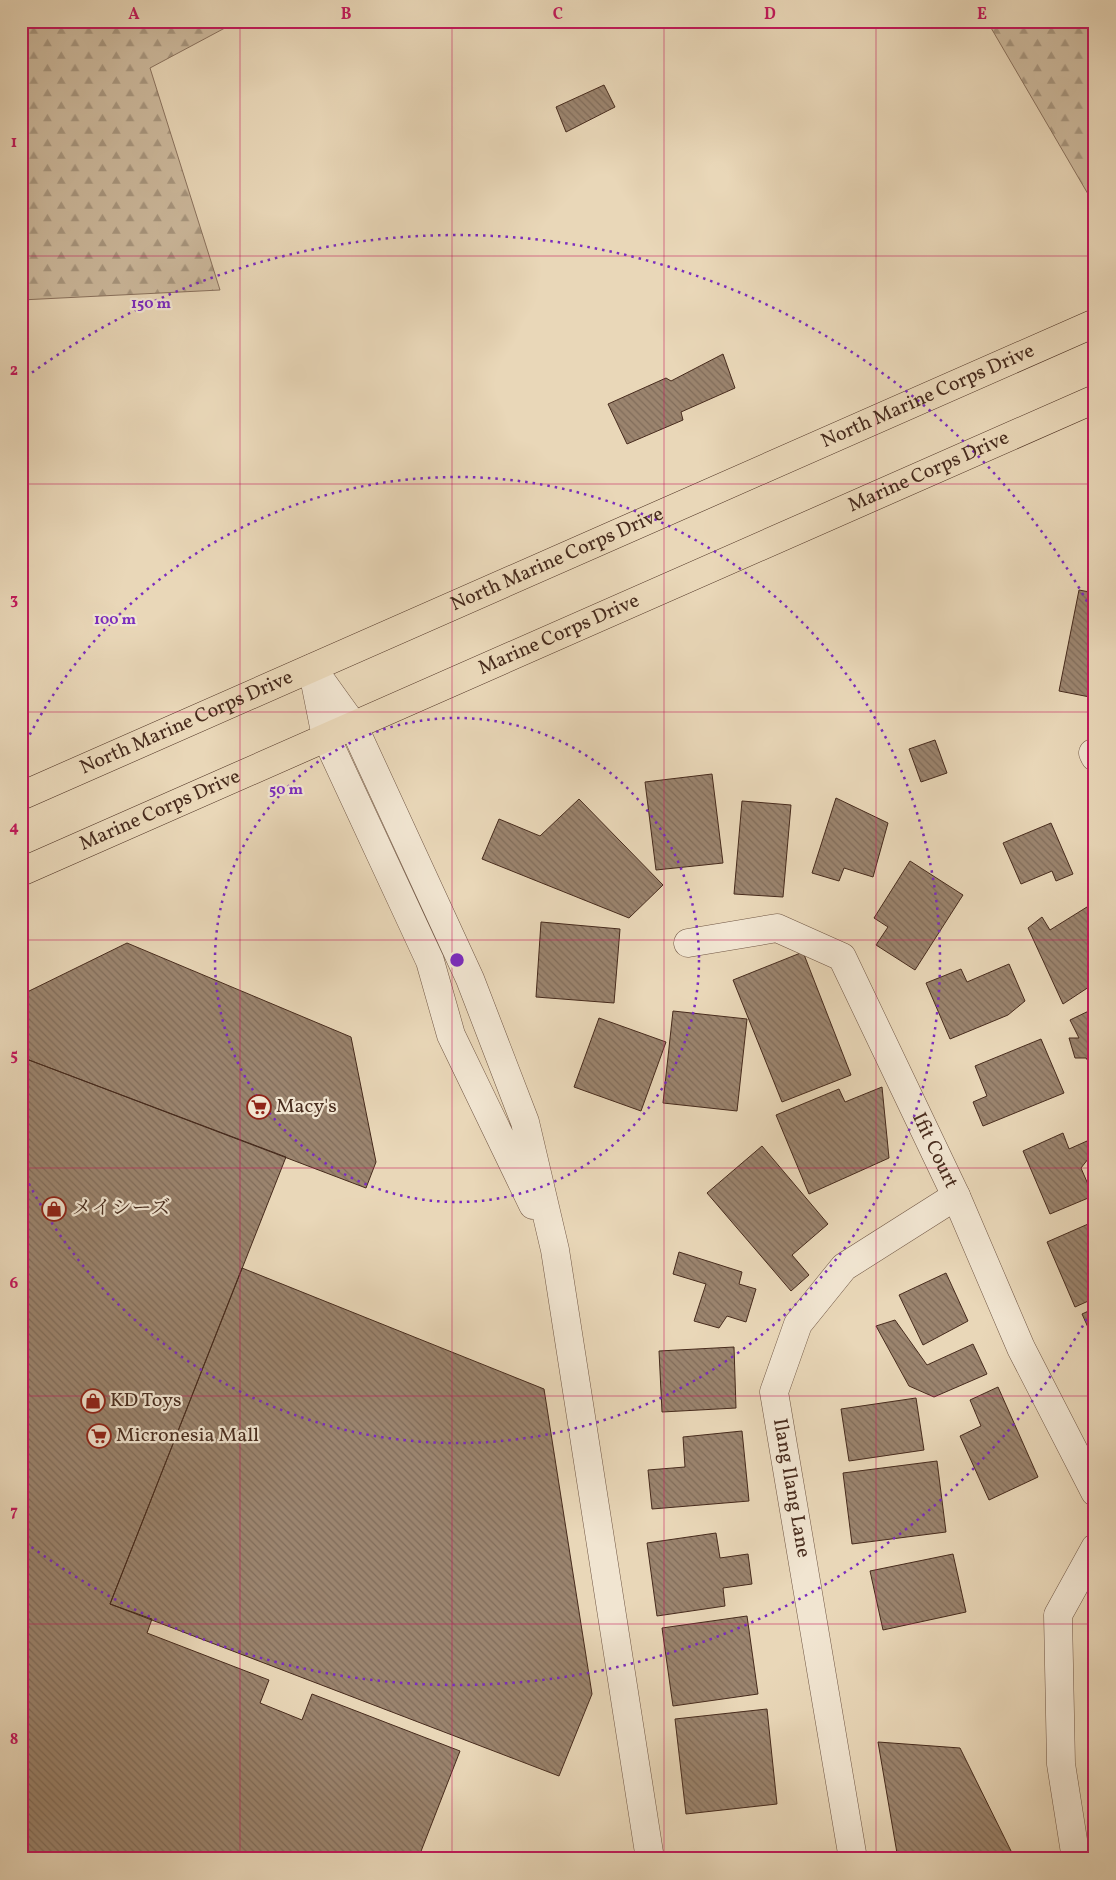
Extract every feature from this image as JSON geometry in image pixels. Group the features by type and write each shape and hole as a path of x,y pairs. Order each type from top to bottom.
{"main road":[{"name":"North Marine Corps Drive","path":"21,796 1095,323"},
{"name":"Marine Corps Drive","path":"21,872 1095,398"}],"street":[{"path":"312,668 353,725 470,979 525,1122 555,1250 650,1859"},
{"path":"312,668 326,737 430,961 451,1035 555,1250"},
{"name":"Ifit Court","path":"688,943 777,928 842,956 956,1196 1021,1348 1095,1492"},
{"name":"Ilang Ilang Lane","path":"853,1859 774,1392 798,1324 844,1267 956,1196"},
{"path":"1076,1859 1061,1764 1058,1614 1095,1548"}],"green space":[{"path":"21,21 238,21 150,68 220,290 21,300"},
{"path":"987,21 1095,21 1095,206"}],"building":[{"path":"604,85 615,107 566,132 556,107"},
{"path":"723,354 735,388 681,412 683,420 627,444 608,404 666,378 671,381"},
{"path":"1079,590 1095,593 1095,698 1059,691"},
{"path":"935,740 947,773 921,782 909,749"},
{"path":"712,774 723,863 656,870 645,782"},
{"path":"836,798 888,823 873,877 844,868 839,881 812,873"},
{"path":"579,799 663,885 629,918 482,859 499,819 540,836"},
{"path":"742,801 791,805 783,897 734,894"},
{"path":"1051,823 1073,874 1056,881 1052,871 1021,884 1003,843"},
{"path":"910,861 963,895 915,970 876,945 888,927 874,918"},
{"path":"1095,902 1095,983 1063,1004 1028,928 1042,917 1050,930"},
{"path":"541,922 620,929 614,1003 536,997"},
{"name":"Macy's","path":"127,943 351,1037 376,1162 366,1188 21,1057 21,995"},
{"path":"803,952 851,1075 782,1102 733,980"},
{"path":"1009,964 1025,1001 1008,1015 950,1039 926,983 961,969 967,982"},
{"path":"1095,1008 1095,1071 1086,1058 1075,1058 1069,1038 1079,1038 1070,1020"},
{"path":"673,1011 747,1019 737,1111 663,1103"},
{"path":"599,1018 666,1042 641,1111 574,1087"},
{"path":"1041,1039 1064,1093 983,1126 973,1102 987,1096 975,1066"},
{"name":"Micronesia Mall","path":"21,1057 286,1157 110,1604 152,1619 147,1633 269,1680 260,1703 302,1720 312,1694 460,1751 418,1859 21,1859"},
{"path":"882,1087 889,1158 809,1194 776,1115 839,1089 845,1102"},
{"path":"1063,1133 1069,1149 1087,1141 1092,1154 1081,1168 1093,1196 1050,1214 1023,1151"},
{"path":"762,1146 828,1224 792,1255 809,1275 791,1291 707,1193"},
{"path":"1095,1221 1095,1298 1075,1307 1047,1242"},
{"path":"679,1252 742,1272 739,1284 756,1289 746,1322 727,1316 719,1328 694,1321 706,1284 673,1274"},
{"path":"242,1268 544,1389 592,1694 559,1776 110,1604"},
{"path":"946,1273 968,1321 923,1345 899,1295"},
{"path":"1095,1308 1095,1343 1082,1314"},
{"path":"895,1320 927,1365 973,1344 987,1374 934,1397 909,1386 876,1326"},
{"path":"734,1347 736,1408 662,1412 659,1351"},
{"path":"998,1387 1038,1477 989,1500 960,1436 981,1426 970,1400"},
{"path":"916,1398 924,1450 849,1461 841,1409"},
{"path":"742,1431 749,1501 652,1509 648,1470 685,1467 683,1437"},
{"path":"937,1461 946,1532 852,1544 843,1473"},
{"path":"716,1533 720,1558 748,1554 752,1584 723,1588 725,1606 657,1616 647,1543"},
{"path":"953,1554 966,1612 883,1630 870,1571"},
{"path":"747,1616 758,1694 673,1706 662,1628"},
{"path":"767,1709 777,1804 686,1814 675,1719"},
{"path":"878,1742 960,1748 1015,1859 898,1859"}],"place":[{"name":"Macy's","path":"259,1107"},
{"name":"メイシーズ","path":"54,1209"},
{"name":"KD Toys","path":"93,1401"},
{"name":"Micronesia Mall","path":"99,1436"}]}
